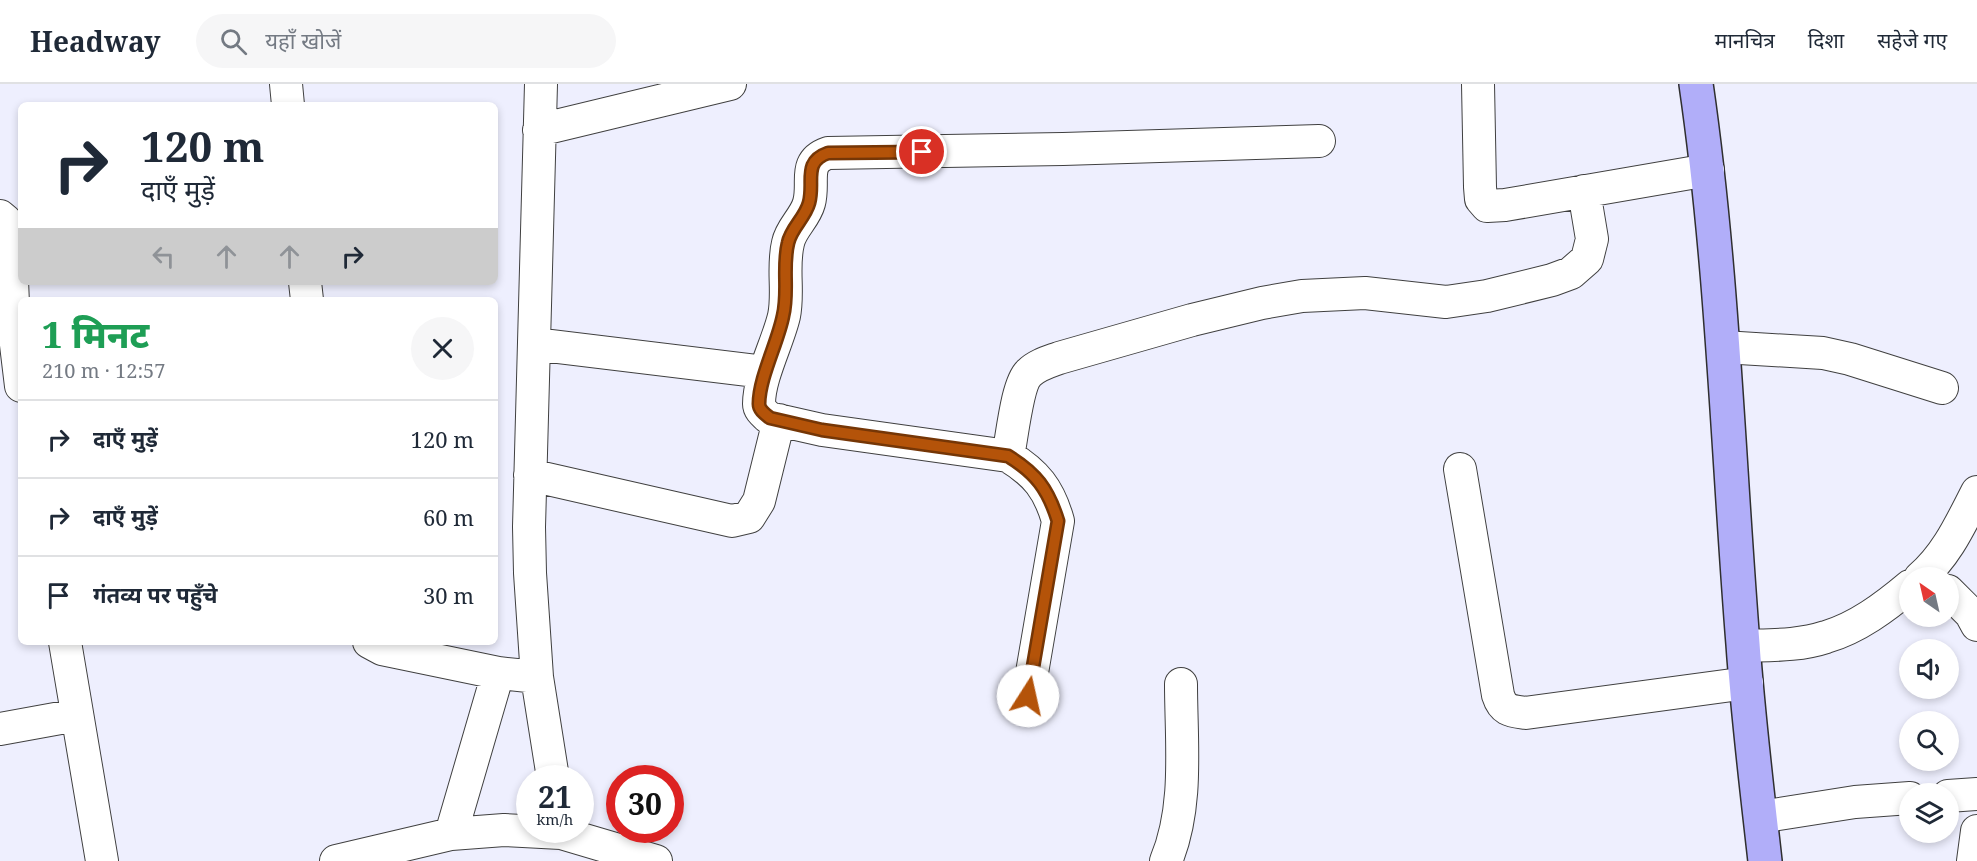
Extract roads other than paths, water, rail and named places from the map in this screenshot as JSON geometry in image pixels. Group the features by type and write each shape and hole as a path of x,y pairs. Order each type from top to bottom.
{"street":[{"path":"286,84 288,102"},
{"path":"541,84 530,475 530,573 537,677 551,765"},
{"path":"539,130 730,84"},
{"path":"1479,84 1480,187 1481,199 1487,206 1505,205 1708,170"},
{"path":"1696,84 1708,170 1723,347 1743,646 1765,861"},
{"path":"1028,696 1058,521 1052,500 1041,483 1025,466 1008,456 822,430 770,418 759,406 765,372 784,315 788,242 809,204 811,169 814,162 820,156 828,153 1319,141"},
{"path":"1008,456 1022,386 1027,375 1038,366 1192,320 1302,296 1365,293 1446,302 1487,296 1552,280 1571,273 1587,260 1592,239 1584,191"},
{"path":"0,216 6,221 10,232 14,328 13,372"},
{"path":"534,344 765,372"},
{"path":"1723,347 1823,353 1876,366 1942,388"},
{"path":"530,475 732,521 749,517 759,501 778,420"},
{"path":"1460,469 1498,695 1501,704 1508,711 1526,713 1747,683"},
{"path":"1936,567 1977,492"},
{"path":"1743,646 1796,644 1827,637 1861,621 1899,597"},
{"path":"1959,605 1971,614 1977,625"},
{"path":"65,645 102,861"},
{"path":"375,645 382,649 498,673 537,677"},
{"path":"451,834 498,673"},
{"path":"1166,861 1176,832 1181,803 1181,684"},
{"path":"0,729 77,715"},
{"path":"1959,795 1977,794"},
{"path":"1760,817 1855,802 1899,799"},
{"path":"336,861 451,834 516,830"},
{"path":"1973,861 1977,831"},
{"path":"594,841 656,861"}]}
